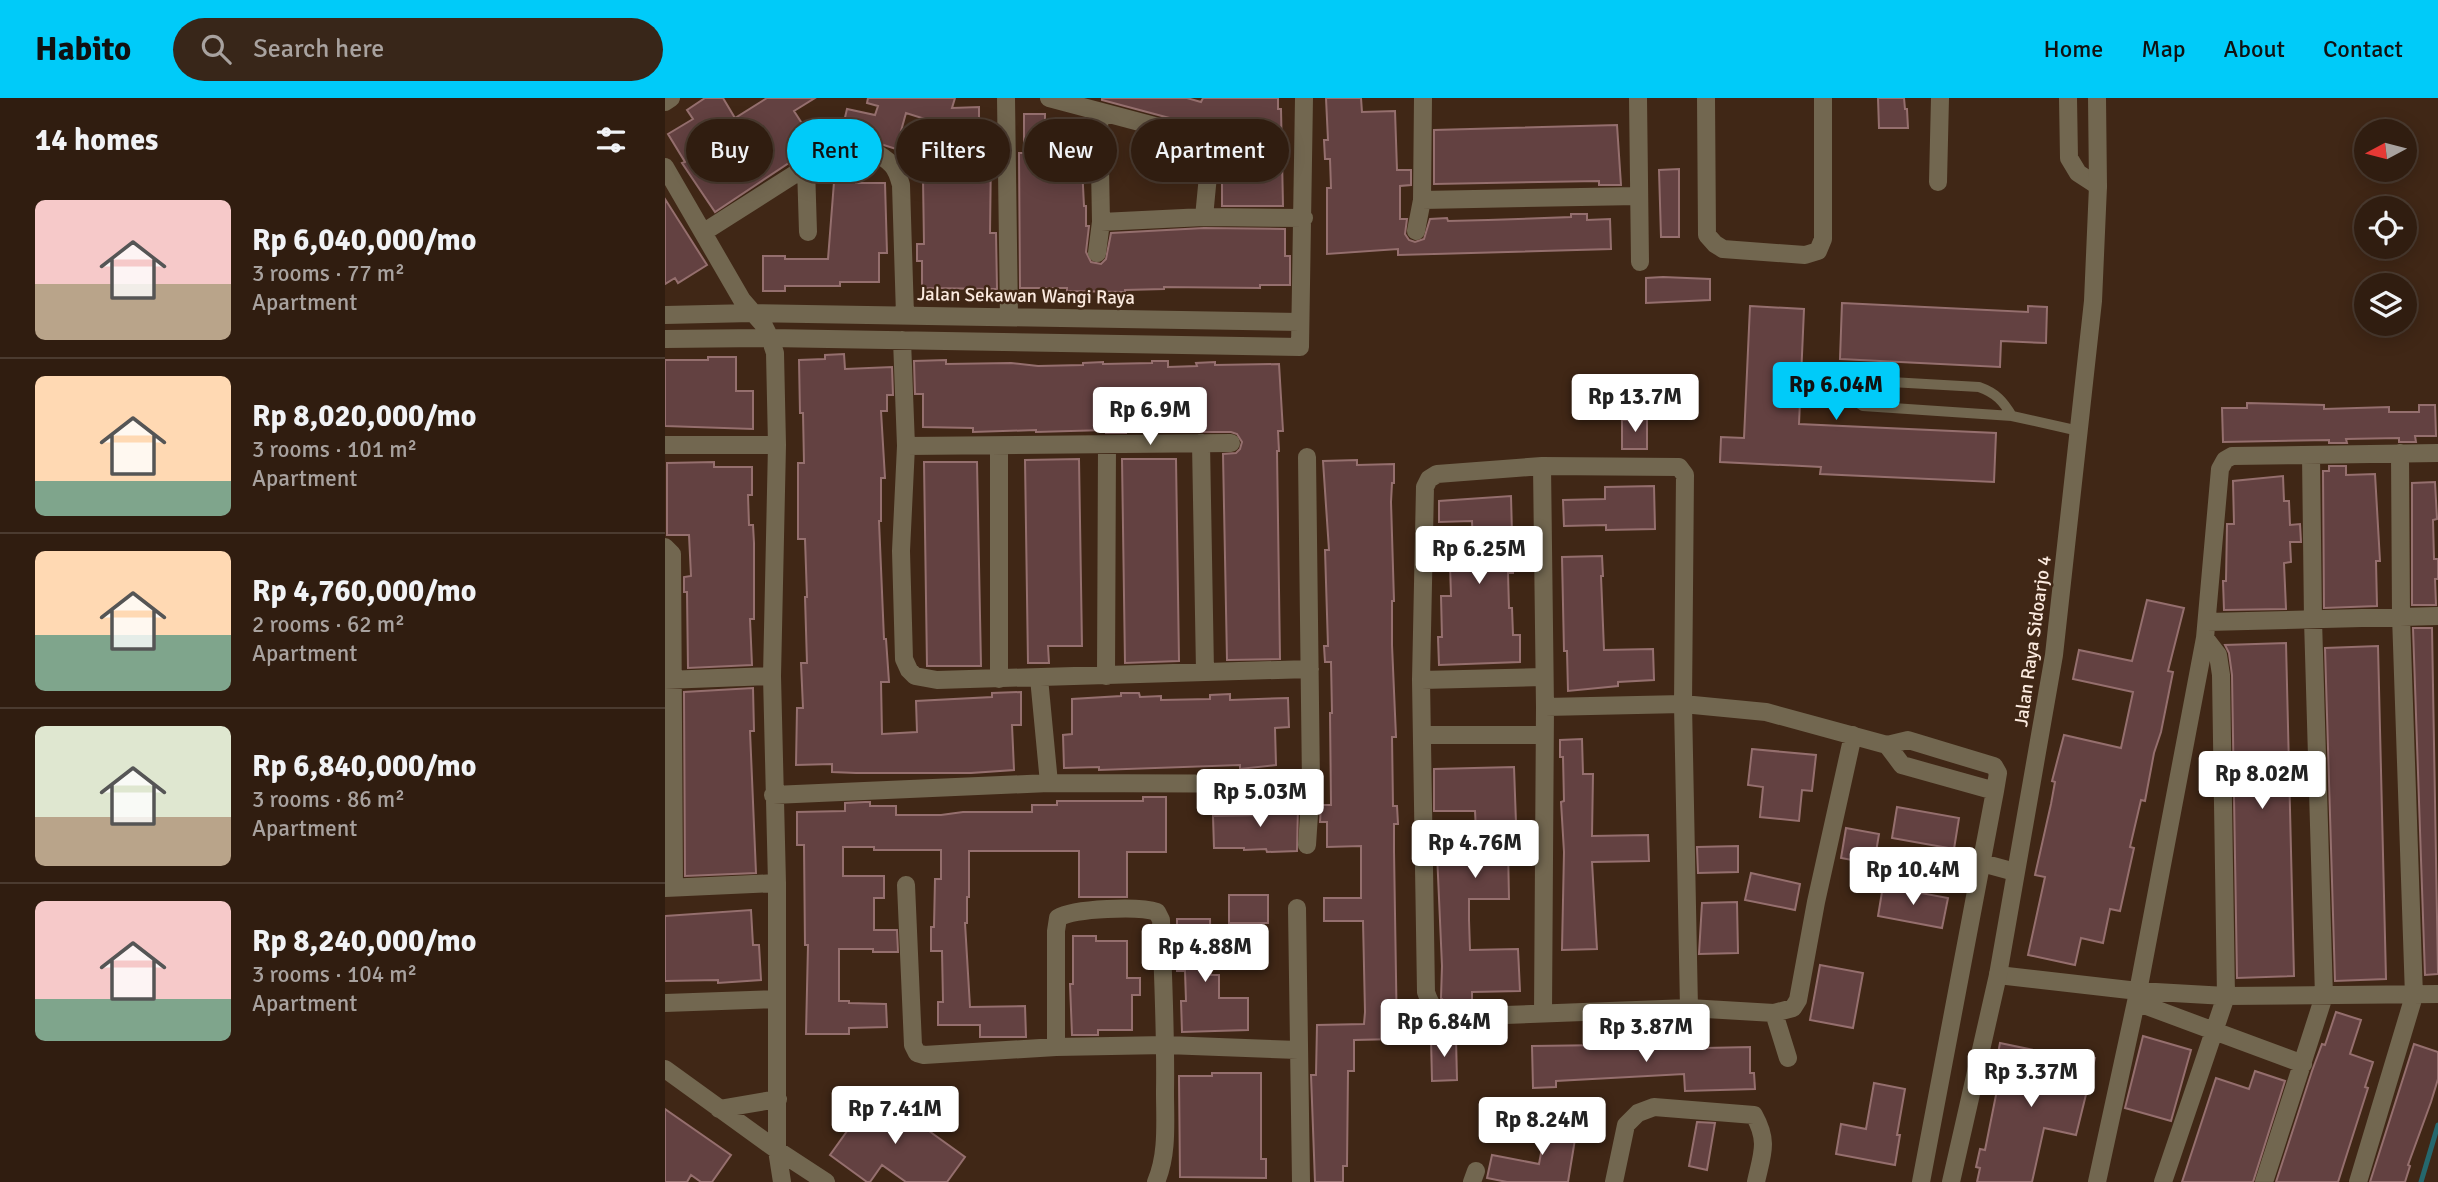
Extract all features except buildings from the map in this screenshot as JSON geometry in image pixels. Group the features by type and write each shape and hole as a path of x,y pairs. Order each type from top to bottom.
{"street":[{"path":"665,102 671,98"},
{"path":"1006,98 1009,317"},
{"path":"1049,98 1200,138 1210,155 1204,217"},
{"path":"665,338 1300,347 1304,98"},
{"path":"1416,231 1422,200 1423,98"},
{"path":"1638,98 1640,262"},
{"path":"1706,98 1707,235 1714,244 1723,249 1805,255 1818,251 1823,239 1823,98"},
{"path":"1938,182 1940,98"},
{"path":"2068,98 2069,158 2078,173 2098,186"},
{"name":"Jalan Raya Sidoarjo 4","path":"1951,1182 1998,975 2054,655 2093,301 2098,186 2097,98"},
{"path":"1097,253 1101,222 1099,112"},
{"path":"882,158 894,167 901,185 905,315"},
{"path":"665,167 742,300 763,324 775,353 777,445 772,676 777,883 776,1150 782,1182"},
{"path":"704,232 787,179"},
{"path":"806,182 807,232"},
{"path":"1422,200 1638,195"},
{"path":"1101,222 1204,217 1304,218"},
{"name":"Jalan Sekawan Wangi Raya","path":"665,315 752,313 1299,322"},
{"path":"902,341 907,446 901,551 904,659 915,676 937,681 1310,668"},
{"path":"1201,443 1205,671"},
{"path":"907,446 1231,443"},
{"path":"665,445 777,445"},
{"path":"999,446 999,679"},
{"path":"1106,676 1107,446"},
{"path":"2358,1182 2414,996 2401,616 2400,453"},
{"path":"2097,1182 2137,996 2206,630 2220,469 2225,460 2232,456 2438,453"},
{"path":"2264,1182 2324,996 2311,455"},
{"path":"1307,457 1311,784 1307,845"},
{"path":"1542,466 1545,707 1543,1013"},
{"path":"1689,1008 1683,704 1685,475 1679,467 1542,466 1437,474 1425,487 1421,680 1426,992 1432,1008 1439,1013 1450,1017 1689,1008 1774,1013 1793,1008 1798,1000 1816,902 1853,735"},
{"path":"665,547 672,554 668,680 669,888 777,883"},
{"path":"2206,630 2313,620 2438,616"},
{"path":"2164,1182 2226,996 2221,675 2218,655 2206,630"},
{"path":"668,680 772,676"},
{"path":"1421,680 1543,677"},
{"path":"1038,678 1049,783"},
{"path":"1545,707 1683,704 1766,712 1887,745 1908,740 1991,764 1998,773 1995,791 1921,1182"},
{"path":"1422,735 1544,735"},
{"path":"1887,745 1902,765 1995,791"},
{"path":"773,794 1049,783 1311,784"},
{"path":"1982,863 2015,872"},
{"path":"906,885 913,1045 917,1053 924,1055 1056,1047 1166,1045 1298,1050"},
{"path":"1297,908 1301,1182"},
{"path":"1056,1047 1058,918 1078,911 1157,912 1161,920 1166,1045 1165,1145 1156,1182"},
{"path":"1998,975 2137,996 2438,995"},
{"path":"2137,996 2215,1032 2303,1064"},
{"path":"665,1003 776,999"},
{"path":"1774,1013 1788,1058"},
{"path":"665,1069 776,1150 826,1182"},
{"path":"719,1109 778,1099"},
{"path":"1614,1182 1626,1125 1638,1114 1654,1107 1754,1115 1763,1139 1756,1182"}],"lane":[{"path":"2012,416 2002,400 1979,387 1873,381 1857,384 1853,390 1857,402 1863,406 2012,416 2079,431"}],"waterway":[{"path":"2421,1182 2438,1125"}]}
